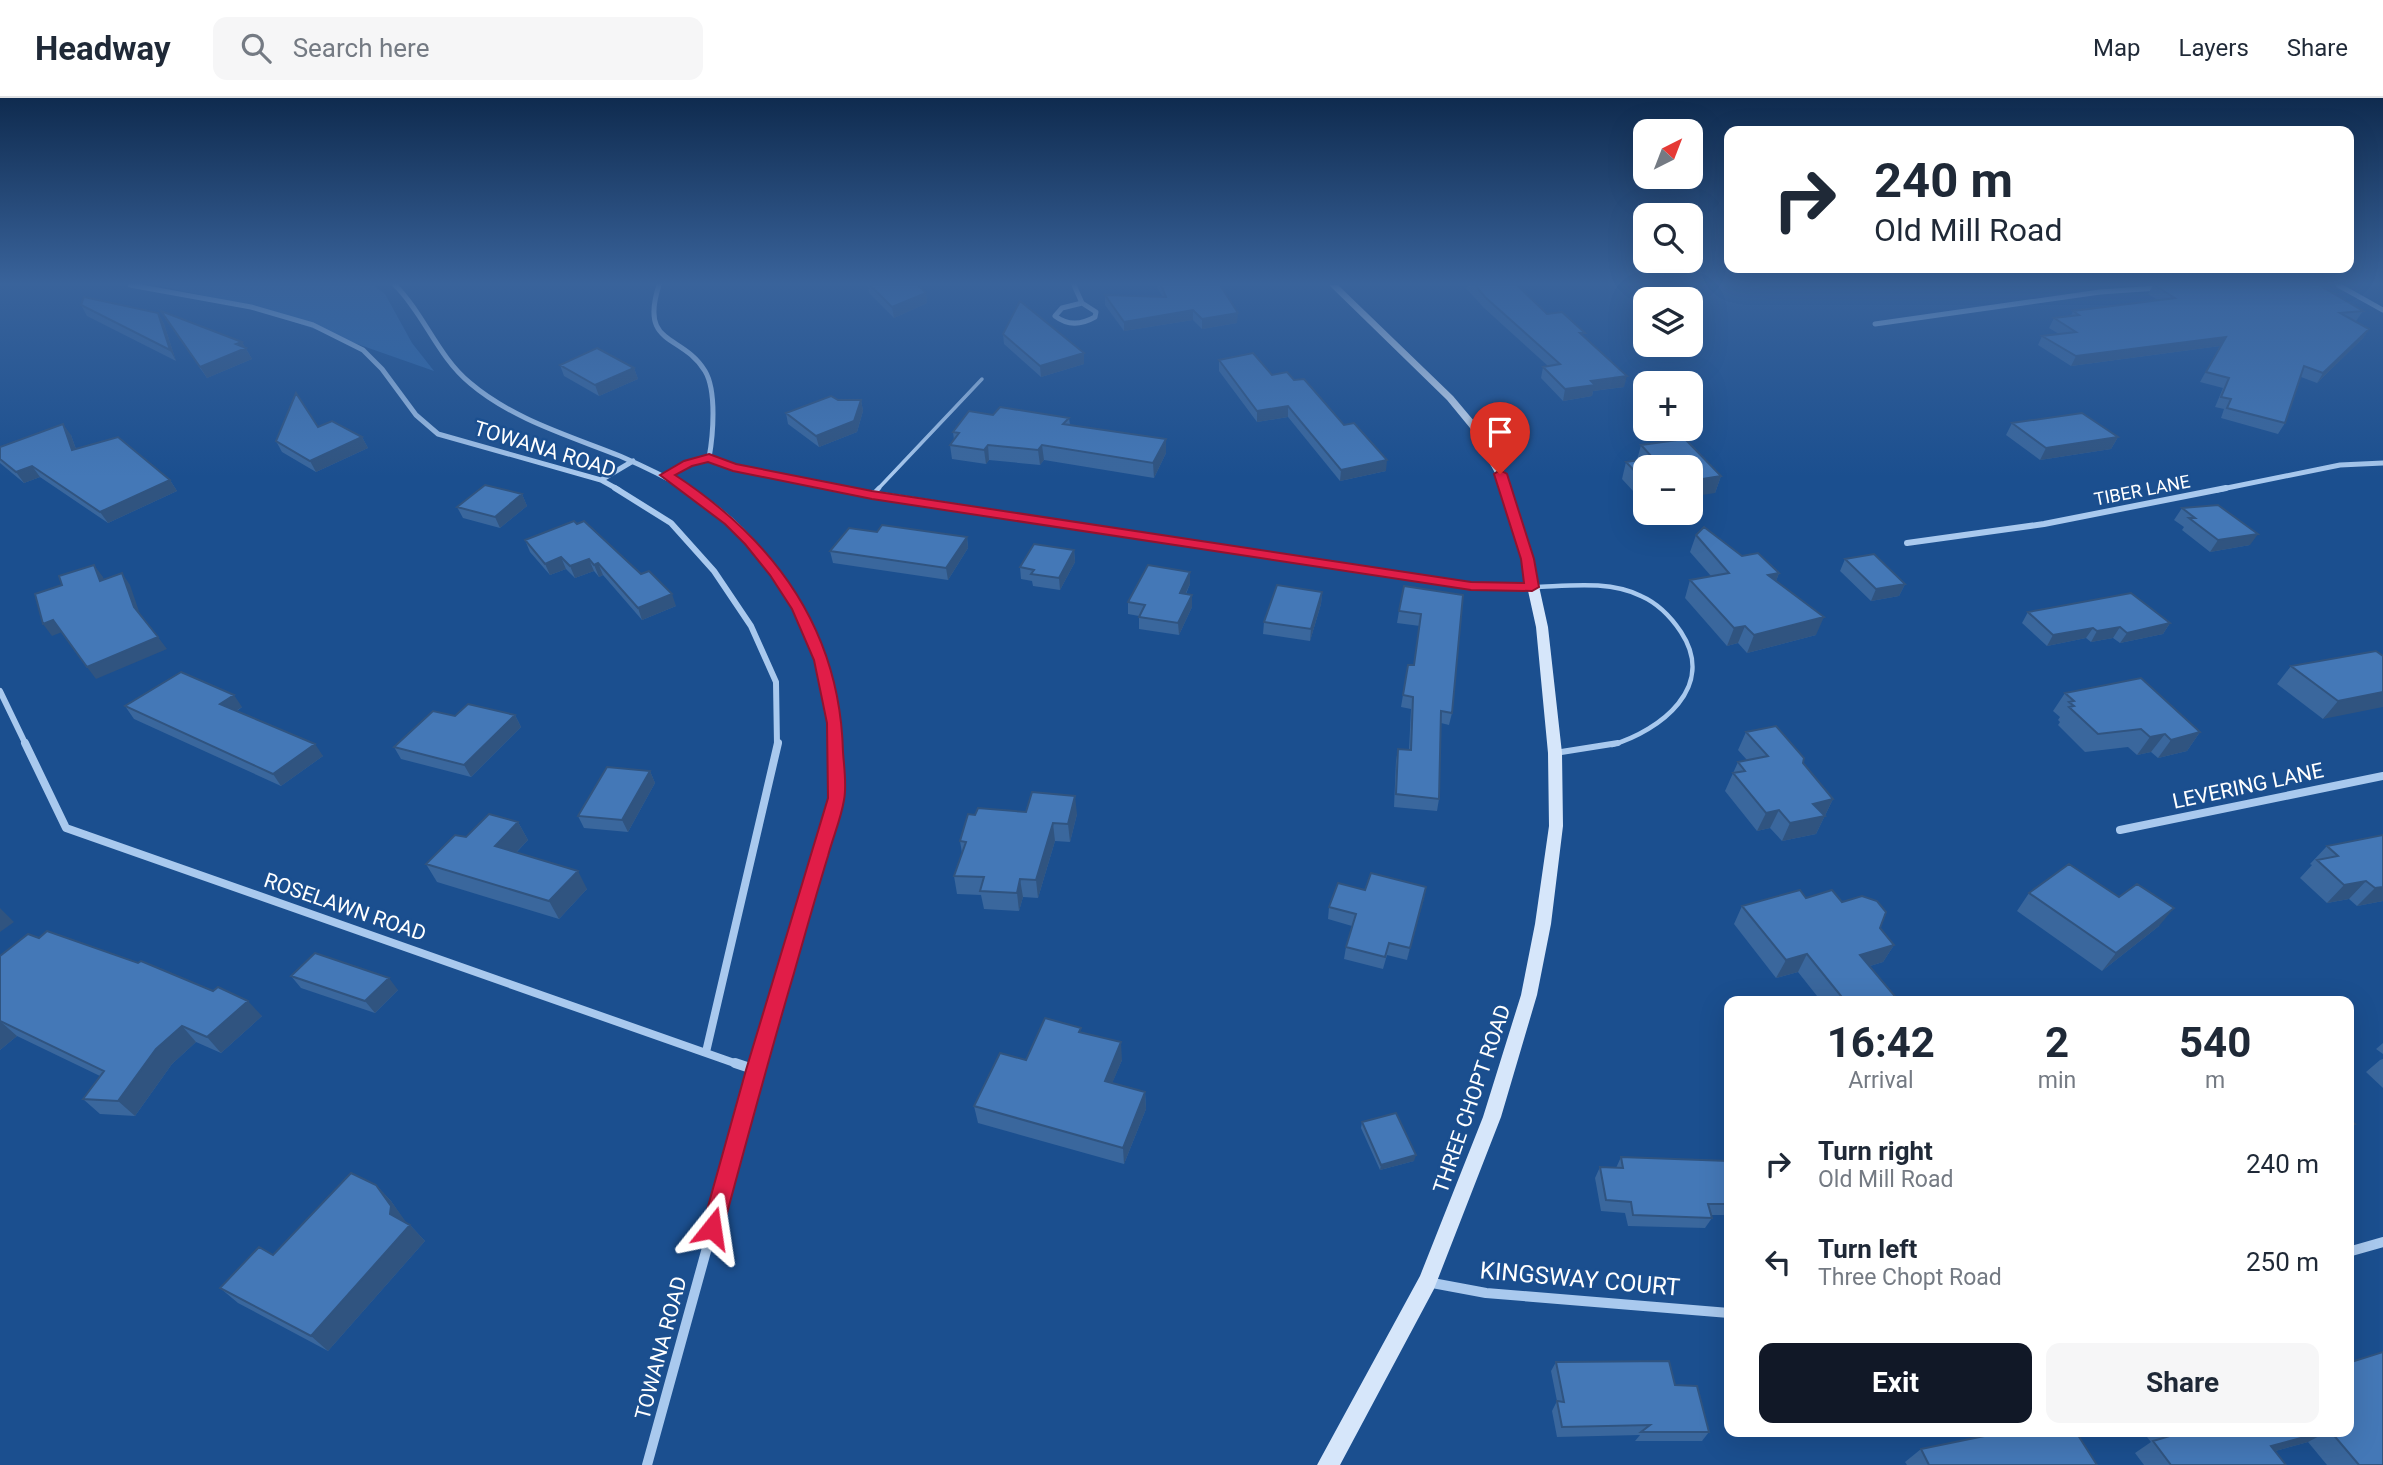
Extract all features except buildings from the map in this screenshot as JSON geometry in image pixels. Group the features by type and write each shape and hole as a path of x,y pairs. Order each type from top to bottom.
{"main road":[{"name":"THREE CHOPT ROAD","path":"1328,1465 1427,1282 1492,1117 1529,995 1543,924 1556,826 1555,753 1542,627 1527,559 1504,484 1474,428 1434,382 1399,349"}],"street":[{"name":"TOWANA ROAD","path":"360,349 366,352 416,417 438,434 601,480 640,501 671,523 714,571 751,626 776,681 778,742 706,1052"},
{"name":"TOWANA ROAD","path":"440,349 446,360 482,393 523,416 666,475 708,502 730,521 776,573 799,609 821,660 835,723 836,798 755,1070 647,1465"},
{"path":"680,349 707,375 714,438 709,458"},
{"path":"666,475 688,463 709,458 733,467 872,495 1471,586 1532,587"},
{"path":"601,480 633,461"},
{"name":"TIBER LANE","path":"1907,543 2044,524 2340,465 2383,463"},
{"name":"ROSELAWN ROAD","path":"0,691 66,828 755,1070"},
{"name":"LEVERING LANE","path":"2120,831 2383,776"},
{"path":"2354,1250 2383,1242"},
{"name":"KINGSWAY COURT","path":"1427,1282 1486,1293 1724,1313"}],"lane":[{"path":"872,495 982,379"},
{"path":"1532,587 1616,588 1637,593 1661,610 1680,631 1693,656 1693,676 1684,695 1672,714 1655,727 1614,744 1555,753"}],"shaded area":[{"path":"371,349 417,349 434,371"}],"route":[{"path":"712,1228 755,1070 836,798 835,723 821,660 799,609 776,573 730,521 708,502 666,475 688,463 709,458 733,467 872,495 1471,586 1532,587 1527,559 1500,474"}]}
